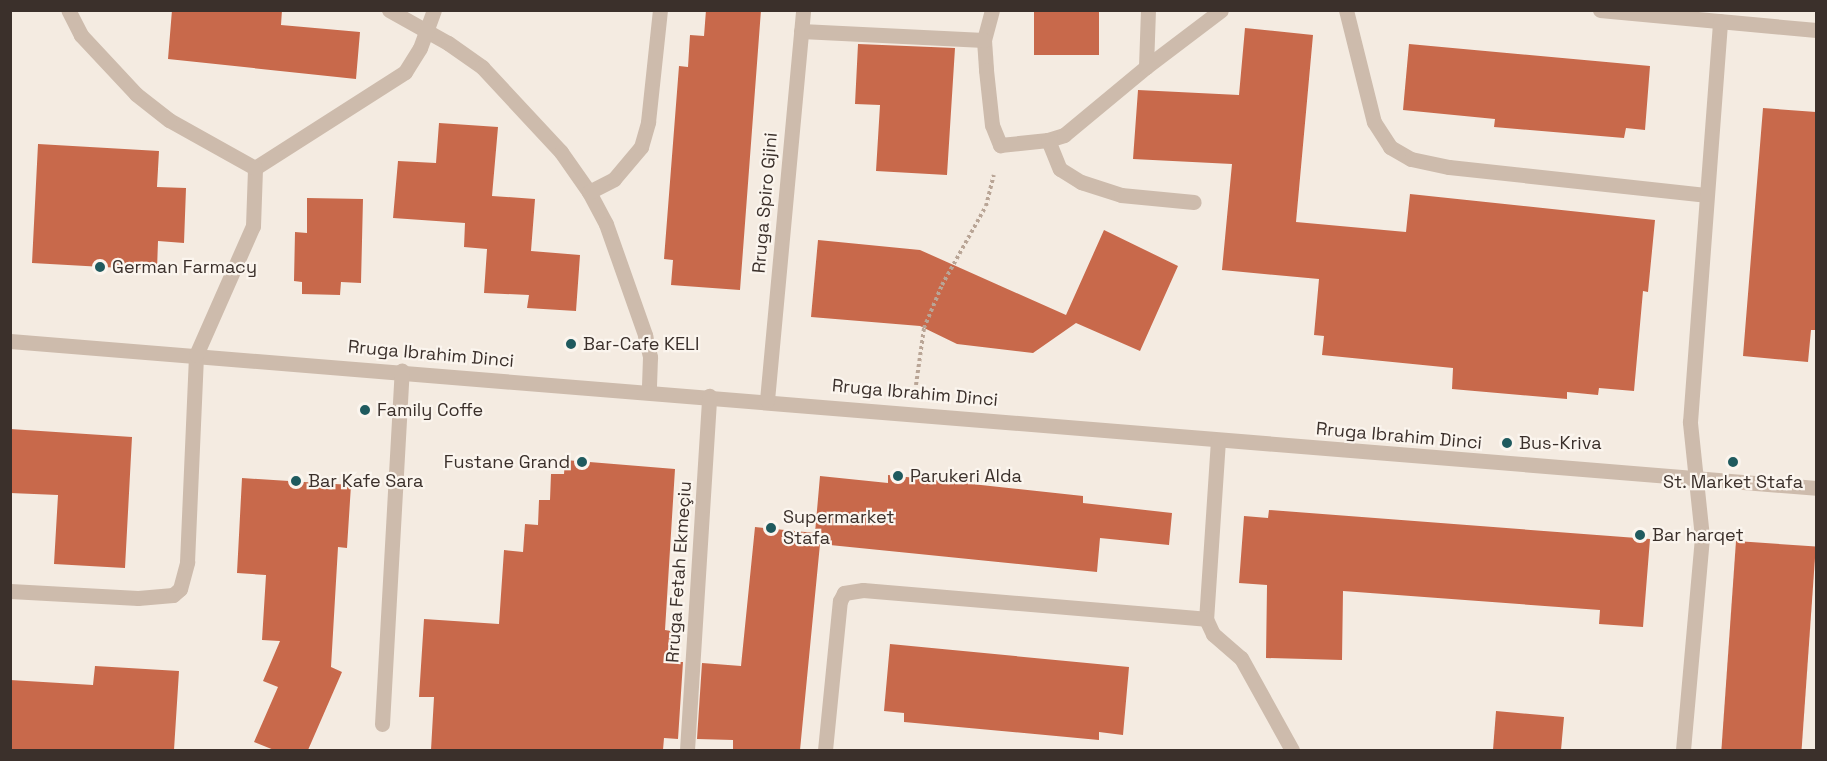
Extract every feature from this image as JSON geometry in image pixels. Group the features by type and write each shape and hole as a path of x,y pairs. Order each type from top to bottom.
{"street":[{"path":"68,10 81,35 136,94 169,120 255,168"},
{"path":"389,10 482,67 561,152 590,192 606,224 645,335 650,357 649,391"},
{"path":"255,168 405,72 427,32 434,10"},
{"path":"590,192 614,179 641,147 648,123 660,10"},
{"name":"Rruga Spiro Gjini","path":"766,400 803,10"},
{"path":"992,10 984,40 992,125 1000,145 1048,140 1064,135 1146,67 1221,10"},
{"path":"1146,67 1148,10"},
{"path":"1346,10 1374,122 1390,147 1411,159 1449,167 1705,195"},
{"path":"1600,10 1816,30"},
{"path":"1683,750 1702,537 1698,481 1690,423 1705,195 1720,21"},
{"path":"801,31 984,40"},
{"path":"1048,140 1060,169 1081,182 1121,195 1194,202"},
{"path":"10,591 138,598 173,595 180,589 187,562 196,355 247,246 253,226 255,168"},
{"name":"Rruga Ibrahim Dinci","path":"10,341 913,412 1698,481 1816,488"},
{"path":"382,724 402,371"},
{"name":"Rruga Fetah Ekmeçiu","path":"687,750 709,396"},
{"path":"1218,440 1206,619 1213,634 1242,658 1292,750"},
{"path":"825,750 840,602 844,593 863,590 1206,619"}],"path":[{"path":"913,412 924,328 942,285 986,206 1000,145"}],"building":[{"path":"172,10 282,10 281,25 360,32 356,79 168,59"},
{"path":"706,10 761,10 740,290 671,285 673,260 664,259 679,66 688,67 690,35 704,36"},
{"path":"1034,10 1099,10 1099,55 1034,55"},
{"path":"1245,28 1313,35 1296,222 1406,232 1410,194 1655,220 1648,292 1643,291 1634,391 1599,388 1598,395 1567,392 1567,399 1452,389 1453,368 1322,355 1324,336 1314,335 1319,279 1222,270 1232,164 1133,159 1138,90 1239,95"},
{"path":"858,44 955,48 947,175 876,171 880,105 855,104"},
{"path":"1409,44 1650,66 1645,130 1626,128 1624,138 1494,127 1495,119 1403,110"},
{"path":"1763,108 1816,112 1816,330 1811,330 1808,362 1743,356"},
{"path":"439,123 498,127 492,196 535,199 531,251 580,255 576,311 527,308 529,295 484,293 487,249 464,247 465,223 393,218 398,161 436,163"},
{"path":"38,144 159,151 157,187 186,188 184,243 158,241 157,270 32,263"},
{"path":"307,198 363,199 361,283 341,282 340,295 302,294 302,282 294,281 295,232 307,233"},
{"path":"1104,230 1178,266 1140,351 1076,323 1033,353 957,344 920,326 811,317 818,240 920,250 1066,315"},
{"path":"10,429 132,437 125,568 54,564 58,495 10,493"},
{"path":"565,460 675,469 665,630 671,631 669,662 683,662 678,739 664,738 663,750 431,750 434,697 419,697 424,619 499,624 504,550 523,552 525,524 538,525 539,500 550,500 551,474 564,474"},
{"path":"888,475 1083,496 1083,503 1172,513 1169,545 1100,538 1097,572 820,544 800,750 733,750 733,740 697,739 702,663 741,666 755,527 815,533 820,476 888,483"},
{"path":"242,478 351,485 347,548 338,547 331,667 342,672 308,750 274,750 254,742 278,687 263,681 280,641 262,640 266,575 237,573"},
{"path":"1269,510 1650,539 1643,627 1599,624 1600,610 1343,591 1342,660 1266,658 1267,585 1239,583 1244,516 1268,518"},
{"path":"1736,541 1816,547 1802,750 1721,750"},
{"path":"890,644 1129,667 1123,735 1099,732 1099,740 904,722 904,713 884,711"},
{"path":"95,666 179,671 174,750 10,750 10,680 93,685"},
{"path":"1496,711 1564,717 1561,750 1493,750"}],"place":[{"name":"German Farmacy","path":"100,267"},
{"name":"Bar-Cafe KELI","path":"571,344"},
{"name":"Family Coffe","path":"365,410"},
{"name":"Bus-Kriva","path":"1507,443"},
{"name":"Fustane Grand","path":"582,462"},
{"name":"St. Market Stafa","path":"1733,462"},
{"name":"Parukeri Alda","path":"898,476"},
{"name":"Bar Kafe Sara","path":"296,481"},
{"name":"Supermarket Stafa","path":"771,528"},
{"name":"Bar harqet","path":"1640,535"}]}
